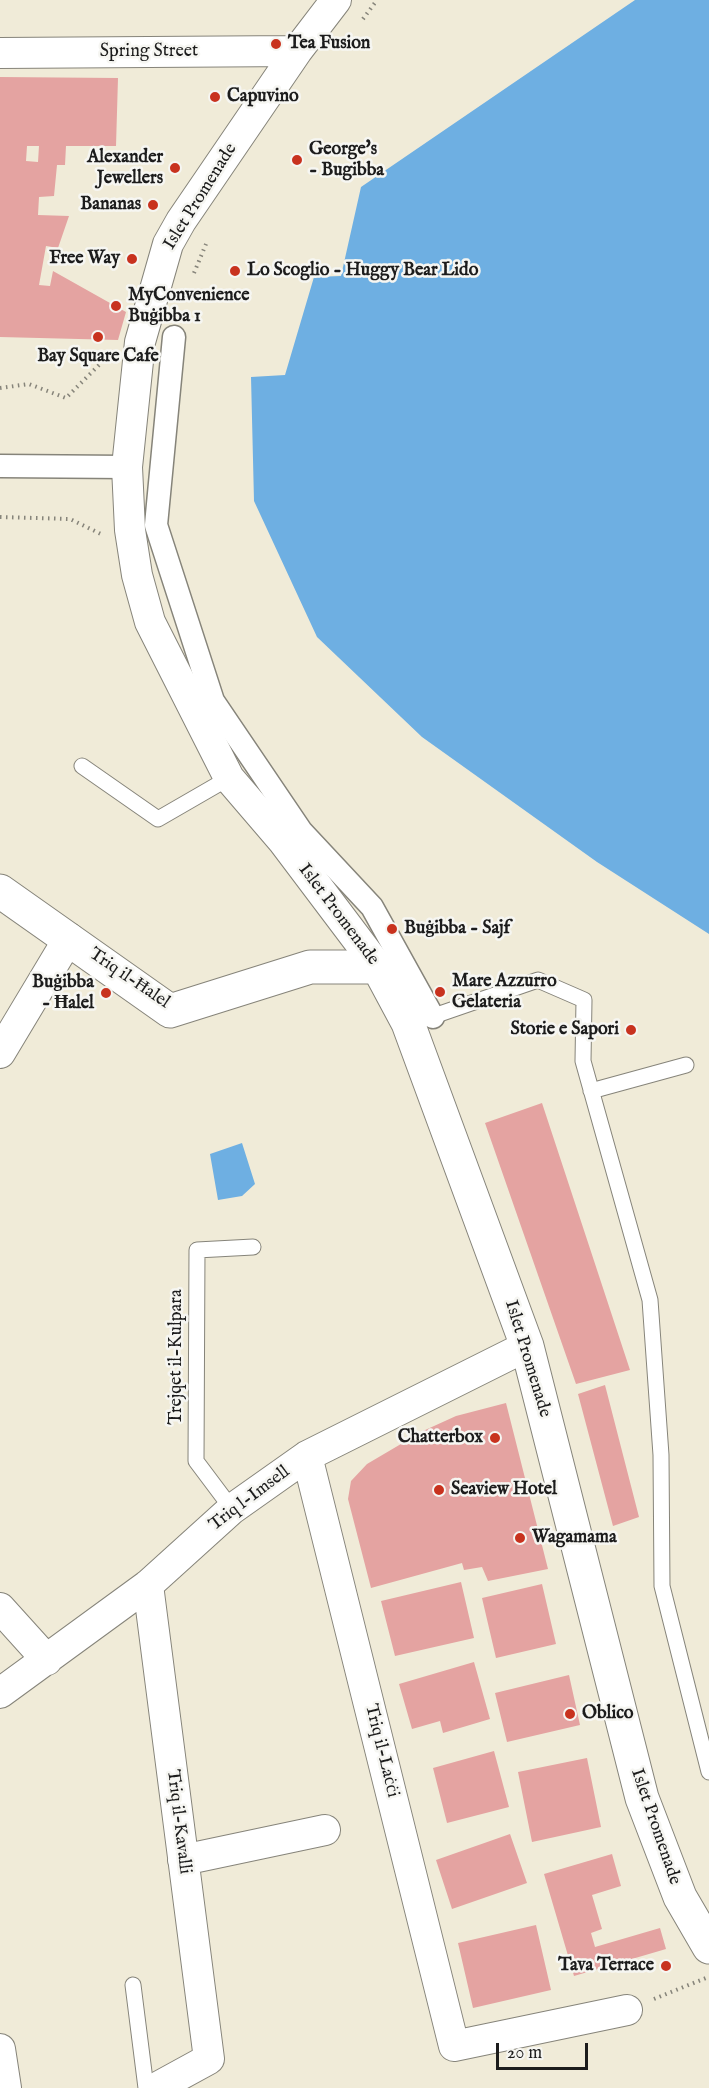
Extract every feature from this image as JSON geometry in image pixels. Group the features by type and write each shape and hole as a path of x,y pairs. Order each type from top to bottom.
{"street":[{"name":"Islet Promenade","path":"332,3 181,220 168,244 140,342 127,467 130,530 136,575 150,622 229,778 283,841 421,1020 527,1346 642,1798 680,1897 709,1947"},
{"name":"Spring Street","path":"0,53 297,51"},
{"path":"174,337 156,525 213,701 301,831 372,907 421,1020"},
{"path":"0,466 127,467"},
{"name":"Triq il-Ħalel","path":"0,891 170,1011 310,967 378,967"},
{"path":"0,1053 69,938"},
{"name":"Triq l-Imsell","path":"0,1693 148,1585 232,1509 307,1456 527,1346"},
{"name":"Triq il-Laċċi","path":"307,1456 454,2046 627,2010"},
{"name":"Triq il-Kavalli","path":"148,1585 209,2059 156,2088"},
{"path":"0,1608 47,1660"},
{"path":"183,1860 325,1830"},
{"path":"0,2049 6,2088"}],"lane":[{"path":"82,766 158,819 229,778"},
{"path":"421,1020 538,980 584,1000 583,1061 650,1300 661,1455 662,1586 709,1772"},
{"path":"591,1091 686,1065"},
{"name":"Trejqet il-Kulpara","path":"232,1509 196,1461 197,1250 253,1247"},
{"path":"133,1985 146,2088"}],"path":[{"path":"0,388 29,384 66,398 119,345 140,342"},
{"path":"0,517 70,519 105,536 130,530"},
{"path":"627,2010 709,1977"}],"water":[{"path":"635,0 709,0 709,934 597,862 422,737 317,637 254,501 251,377 285,375 314,277 341,276 361,187"},
{"path":"242,1143 255,1184 242,1196 218,1200 210,1154"}],"building":[{"path":"0,77 118,78 116,146 66,146 65,165 57,165 54,196 39,197 38,215 69,216 58,248 46,246 39,285 50,286 53,271 126,312 118,340 0,337","holes":["27,146 39,146 38,162 26,161"]},
{"path":"542,1103 630,1370 576,1384 485,1123"},
{"path":"605,1385 639,1517 613,1526 578,1394"},
{"name":"Seaview Hotel","path":"506,1403 548,1569 488,1581 482,1567 464,1570 462,1563 371,1588 348,1499 351,1481 367,1464 423,1431 456,1416"},
{"path":"461,1582 474,1638 395,1656 381,1601"},
{"path":"542,1584 556,1644 496,1658 482,1598"},
{"path":"474,1662 490,1719 443,1733 440,1721 412,1729 399,1684"},
{"path":"569,1675 580,1725 507,1742 495,1693"},
{"path":"494,1751 509,1807 447,1823 433,1768"},
{"path":"587,1758 601,1827 532,1842 518,1772"},
{"path":"510,1834 527,1883 452,1909 436,1860"},
{"path":"612,1854 621,1886 592,1895 602,1929 591,1933 595,1947 660,1928 666,1949 574,1976 544,1874"},
{"path":"536,1925 551,1990 473,2008 458,1943"}],"place":[{"name":"Tea Fusion","path":"276,44"},
{"name":"Capuvino","path":"215,97"},
{"name":"George's - Bugibba","path":"297,160"},
{"name":"Alexander Jewellers","path":"175,168"},
{"name":"Bananas","path":"153,205"},
{"name":"Free Way","path":"132,259"},
{"name":"Lo Scoglio - Huggy Bear Lido","path":"235,271"},
{"name":"MyConvenience Buġibba 1","path":"116,306"},
{"name":"Bay Square Cafe","path":"98,337"},
{"name":"Buġibba - Sajf","path":"392,929"},
{"name":"Mare Azzurro Gelateria","path":"440,992"},
{"name":"Buġibba - Ħalel","path":"106,993"},
{"name":"Storie e Sapori","path":"631,1030"},
{"name":"Chatterbox","path":"495,1438"},
{"name":"Seaview Hotel","path":"439,1490"},
{"name":"Wagamama","path":"520,1538"},
{"name":"Oblico","path":"570,1714"},
{"name":"Tava Terrace","path":"666,1966"}]}
